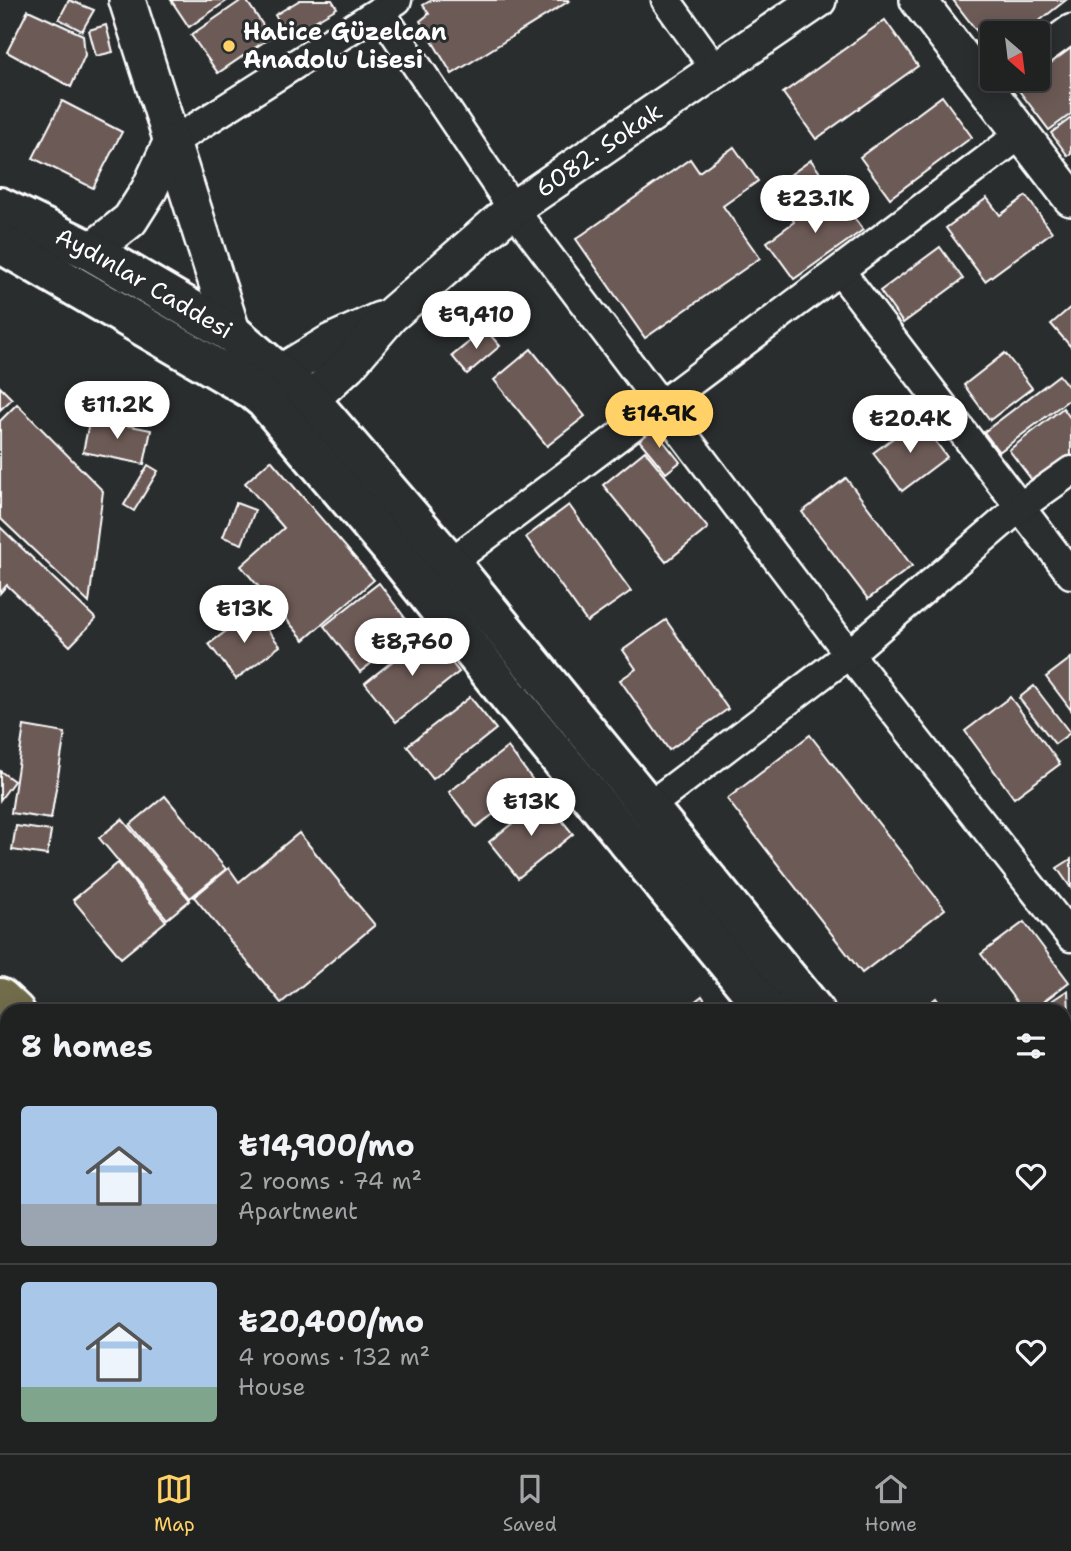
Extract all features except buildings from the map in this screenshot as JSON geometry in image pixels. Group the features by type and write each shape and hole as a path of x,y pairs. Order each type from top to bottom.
{"main road":[{"name":"Aydınlar Caddesi","path":"0,207 91,251 233,334 266,382"},
{"name":"Aydınlar Caddesi","path":"0,243 266,382"},
{"path":"266,382 450,563 808,1004"},
{"path":"296,410 389,545 516,705 761,1004"}],"street":[{"path":"127,0 233,334"},
{"path":"666,0 716,70"},
{"name":"6082. Sokak","path":"390,316 513,209 818,0"},
{"path":"918,0 980,68"},
{"path":"91,251 130,220 149,190 171,143 388,5 513,209 849,654 1071,937"},
{"path":"1050,45 1071,29"},
{"path":"999,91 1021,134 1071,198"},
{"path":"450,563 1021,134"},
{"path":"840,271 1071,574"},
{"path":"266,382 331,342 390,316"},
{"path":"296,410 348,365 390,316"},
{"path":"648,807 849,654 1020,507 1071,471"}],"place":[{"name":"Hatice Güzelcan Anadolu Lisesi","path":"229,46"}]}
